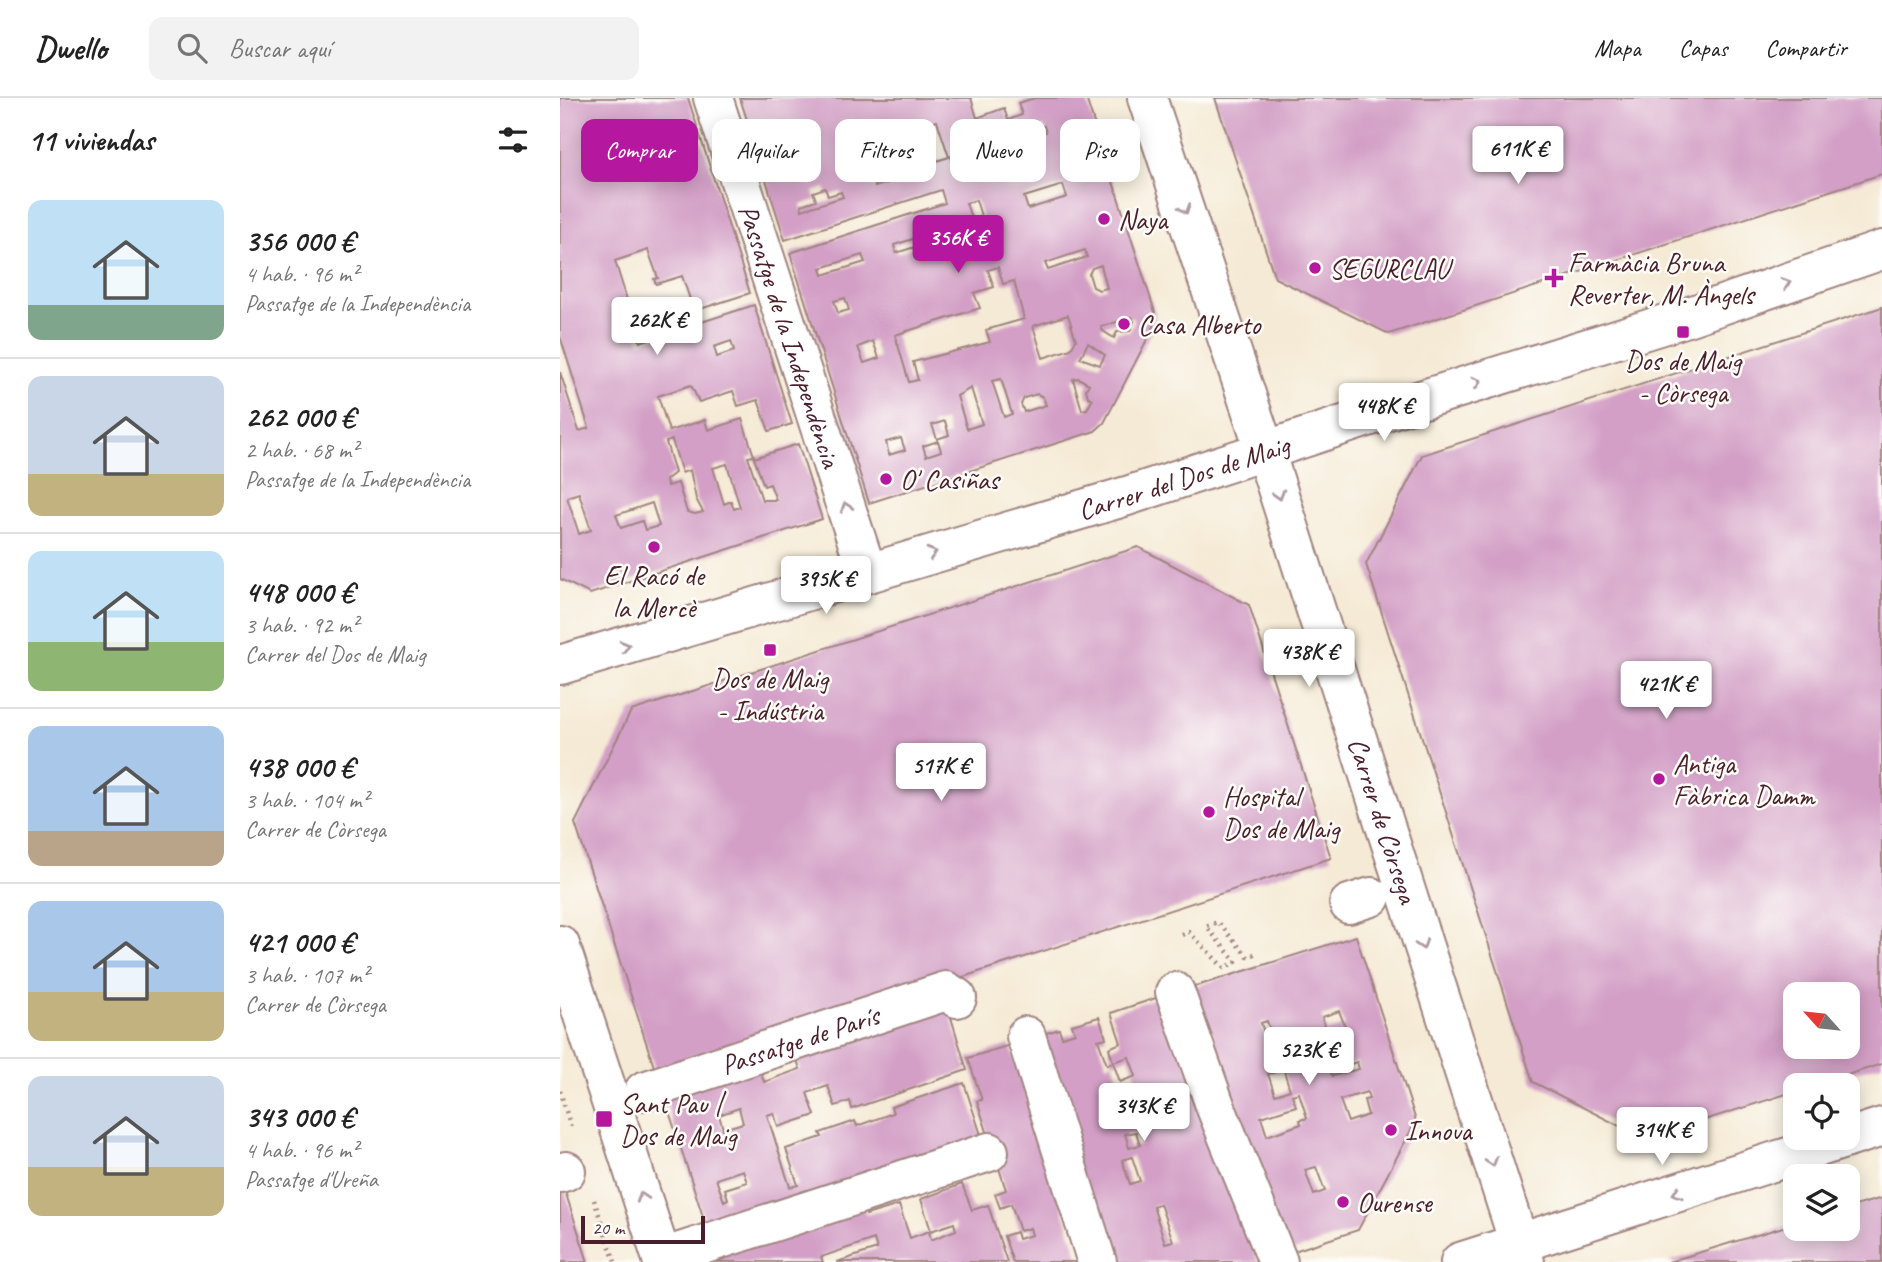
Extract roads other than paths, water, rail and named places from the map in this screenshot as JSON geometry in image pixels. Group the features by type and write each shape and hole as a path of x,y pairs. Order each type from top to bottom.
{"street":[{"name":"Passatge de la Independència","path":"713,98 867,572"},
{"name":"Carrer de Còrsega","path":"1147,98 1265,451 1522,1253"},
{"name":"Carrer del Dos de Maig","path":"560,665 1105,503 1681,319 1882,250"},
{"path":"560,945 663,1260 989,1152"},
{"name":"Passatge de París","path":"644,1091 946,991 957,998"},
{"path":"1175,992 1216,1108 1278,1262"},
{"path":"1027,1036 1097,1262"},
{"path":"1460,1262 1522,1253 1882,1126"}],"place":[{"name":"Naya","path":"1104,219"},
{"name":"SEGURCLAU","path":"1315,268"},
{"name":"Farmàcia Bruna Reverter, M. Àngels","path":"1554,278"},
{"name":"Casa Alberto","path":"1124,324"},
{"name":"Dos de Maig - Còrsega","path":"1683,332"},
{"name":"O' Casiñas","path":"886,479"},
{"name":"El Racó de la Mercè","path":"654,547"},
{"name":"Dos de Maig - Indústria","path":"770,650"},
{"name":"Antiga Fàbrica Damm","path":"1659,779"},
{"name":"Hospital Dos de Maig","path":"1209,812"},
{"name":"Sant Pau | Dos de Maig","path":"604,1119"},
{"name":"Innova","path":"1391,1130"},
{"name":"Ourense","path":"1343,1202"}]}
